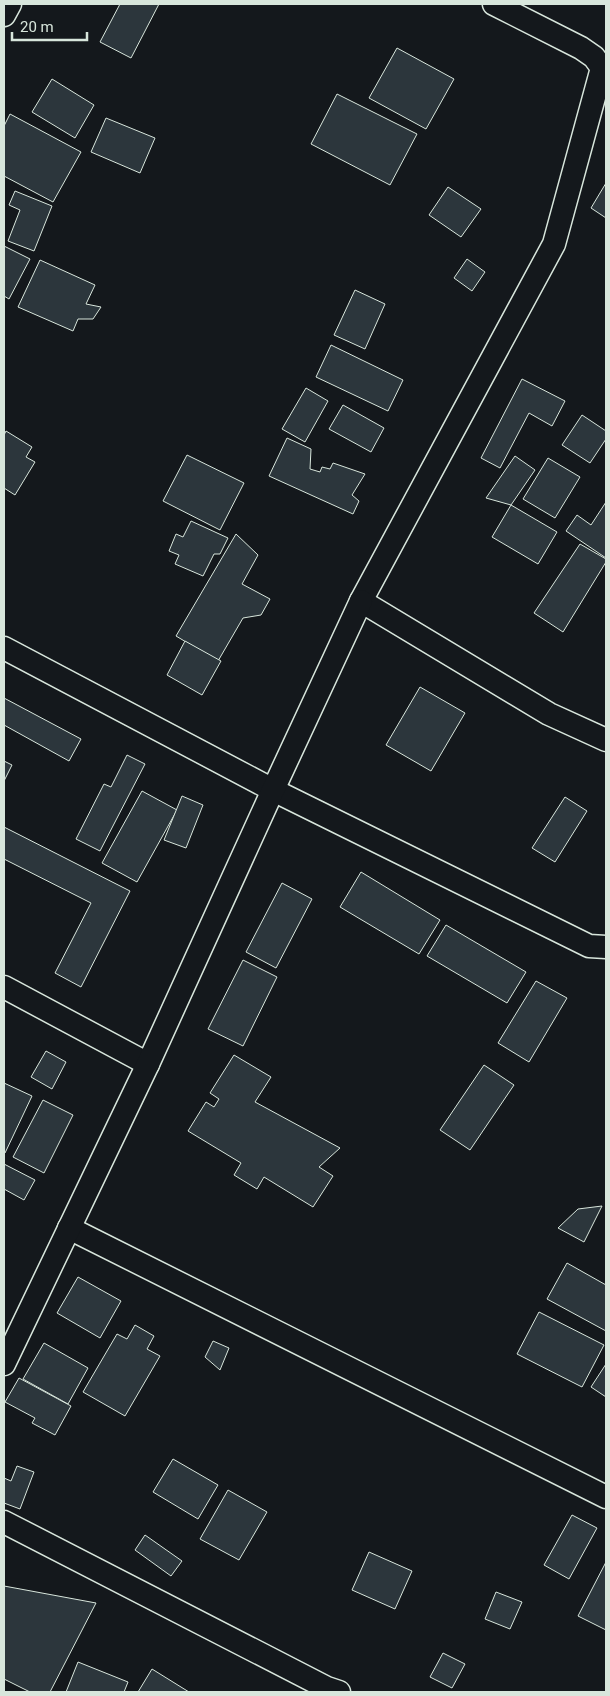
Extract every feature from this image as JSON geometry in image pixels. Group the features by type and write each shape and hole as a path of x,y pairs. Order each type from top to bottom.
{"street":[{"path":"4,15 10,4"},
{"path":"4,1364 148,1064 361,601 554,244 604,69 594,57 581,48 494,4"},
{"path":"361,601 549,714 606,740"},
{"path":"4,648 273,790 588,946 606,947"},
{"path":"4,987 148,1064"},
{"path":"69,1228 606,1497"},
{"path":"4,1522 326,1688 339,1692"}],"building":[{"path":"120,4 159,4 131,58 100,42"},
{"path":"397,48 454,79 426,129 369,98"},
{"path":"52,79 94,105 75,138 32,112"},
{"path":"337,94 417,134 390,185 311,144"},
{"path":"10,114 81,152 53,202 4,176 4,126"},
{"path":"106,118 155,138 140,173 91,152"},
{"path":"606,183 606,218 591,208"},
{"path":"448,187 481,209 461,237 429,215"},
{"path":"15,191 52,206 34,251 8,241 20,210 9,205"},
{"path":"4,246 30,259 9,299 4,296"},
{"path":"467,259 485,272 472,291 454,278"},
{"path":"40,260 95,285 86,304 101,307 93,319 78,319 73,331 18,307"},
{"path":"355,290 385,304 365,349 334,335"},
{"path":"331,345 403,380 388,411 316,377"},
{"path":"522,379 565,401 552,426 529,413 500,468 481,458"},
{"path":"306,388 328,401 305,442 282,429"},
{"path":"343,405 384,428 371,452 329,429"},
{"path":"582,415 606,431 606,439 590,463 562,445"},
{"path":"6,431 32,447 26,457 35,462 15,495 4,488 4,435"},
{"path":"287,438 311,449 310,469 320,472 322,467 330,469 333,463 365,474 352,495 359,501 353,514 269,476"},
{"path":"187,455 244,483 220,530 163,501"},
{"path":"515,456 535,470 511,505 486,498"},
{"path":"548,458 580,477 555,518 523,499"},
{"path":"606,502 606,558 566,531 577,515 591,525"},
{"path":"511,505 557,532 538,564 492,537"},
{"path":"191,521 228,538 220,554 214,554 203,576 175,564 179,555 169,551 176,534 183,537"},
{"path":"236,534 258,555 242,584 270,599 261,615 243,618 218,661 176,636"},
{"path":"580,544 606,559 606,562 563,632 534,613"},
{"path":"185,641 221,661 202,695 167,675"},
{"path":"420,687 465,713 431,771 386,745"},
{"path":"4,698 81,739 69,761 4,725"},
{"path":"127,755 145,764 100,851 76,839 104,784 111,787"},
{"path":"4,761 12,765 4,781"},
{"path":"142,791 177,810 137,882 102,863"},
{"path":"182,796 203,805 186,848 164,840"},
{"path":"565,797 587,811 555,862 532,848"},
{"path":"4,827 130,891 81,987 55,973 91,903 4,859"},
{"path":"361,872 440,920 419,954 340,907"},
{"path":"282,883 312,899 276,968 246,952"},
{"path":"446,925 526,972 507,1003 427,956"},
{"path":"243,960 277,977 243,1046 208,1029"},
{"path":"536,981 567,998 529,1062 498,1043"},
{"path":"46,1051 66,1062 52,1089 31,1077"},
{"path":"234,1055 271,1077 255,1102 340,1148 319,1167 333,1176 313,1207 264,1177 257,1189 234,1175 241,1163 188,1131 206,1102 214,1107 219,1099 210,1093"},
{"path":"484,1065 514,1085 470,1150 440,1130"},
{"path":"4,1083 32,1096 5,1153 4,1152"},
{"path":"43,1100 73,1115 44,1173 13,1157"},
{"path":"4,1164 35,1180 24,1200 4,1189"},
{"path":"602,1206 584,1242 558,1228 578,1209"},
{"path":"567,1263 606,1285 606,1331 547,1299"},
{"path":"78,1277 121,1301 100,1338 57,1313"},
{"path":"539,1312 604,1345 582,1387 517,1354"},
{"path":"135,1325 154,1336 147,1349 160,1356 125,1416 83,1392 117,1334 127,1339"},
{"path":"213,1341 229,1348 220,1370 205,1357"},
{"path":"44,1343 88,1368 68,1404 23,1379"},
{"path":"606,1364 606,1397 591,1387"},
{"path":"19,1378 71,1406 55,1435 32,1423 35,1418 5,1402"},
{"path":"173,1459 218,1485 198,1519 153,1492"},
{"path":"17,1466 34,1472 20,1509 4,1503 4,1478 11,1481"},
{"path":"228,1490 267,1512 239,1560 200,1539"},
{"path":"572,1515 597,1528 569,1579 544,1565"},
{"path":"145,1535 182,1561 171,1576 135,1550"},
{"path":"369,1552 412,1571 395,1609 352,1590"},
{"path":"606,1562 606,1630 578,1616"},
{"path":"4,1586 96,1603 50,1692 30,1692 4,1679"},
{"path":"496,1592 522,1602 510,1629 485,1619"},
{"path":"443,1653 465,1664 452,1688 430,1677"},
{"path":"78,1662 128,1682 124,1692 66,1692"},
{"path":"152,1669 189,1692 138,1692"}]}
